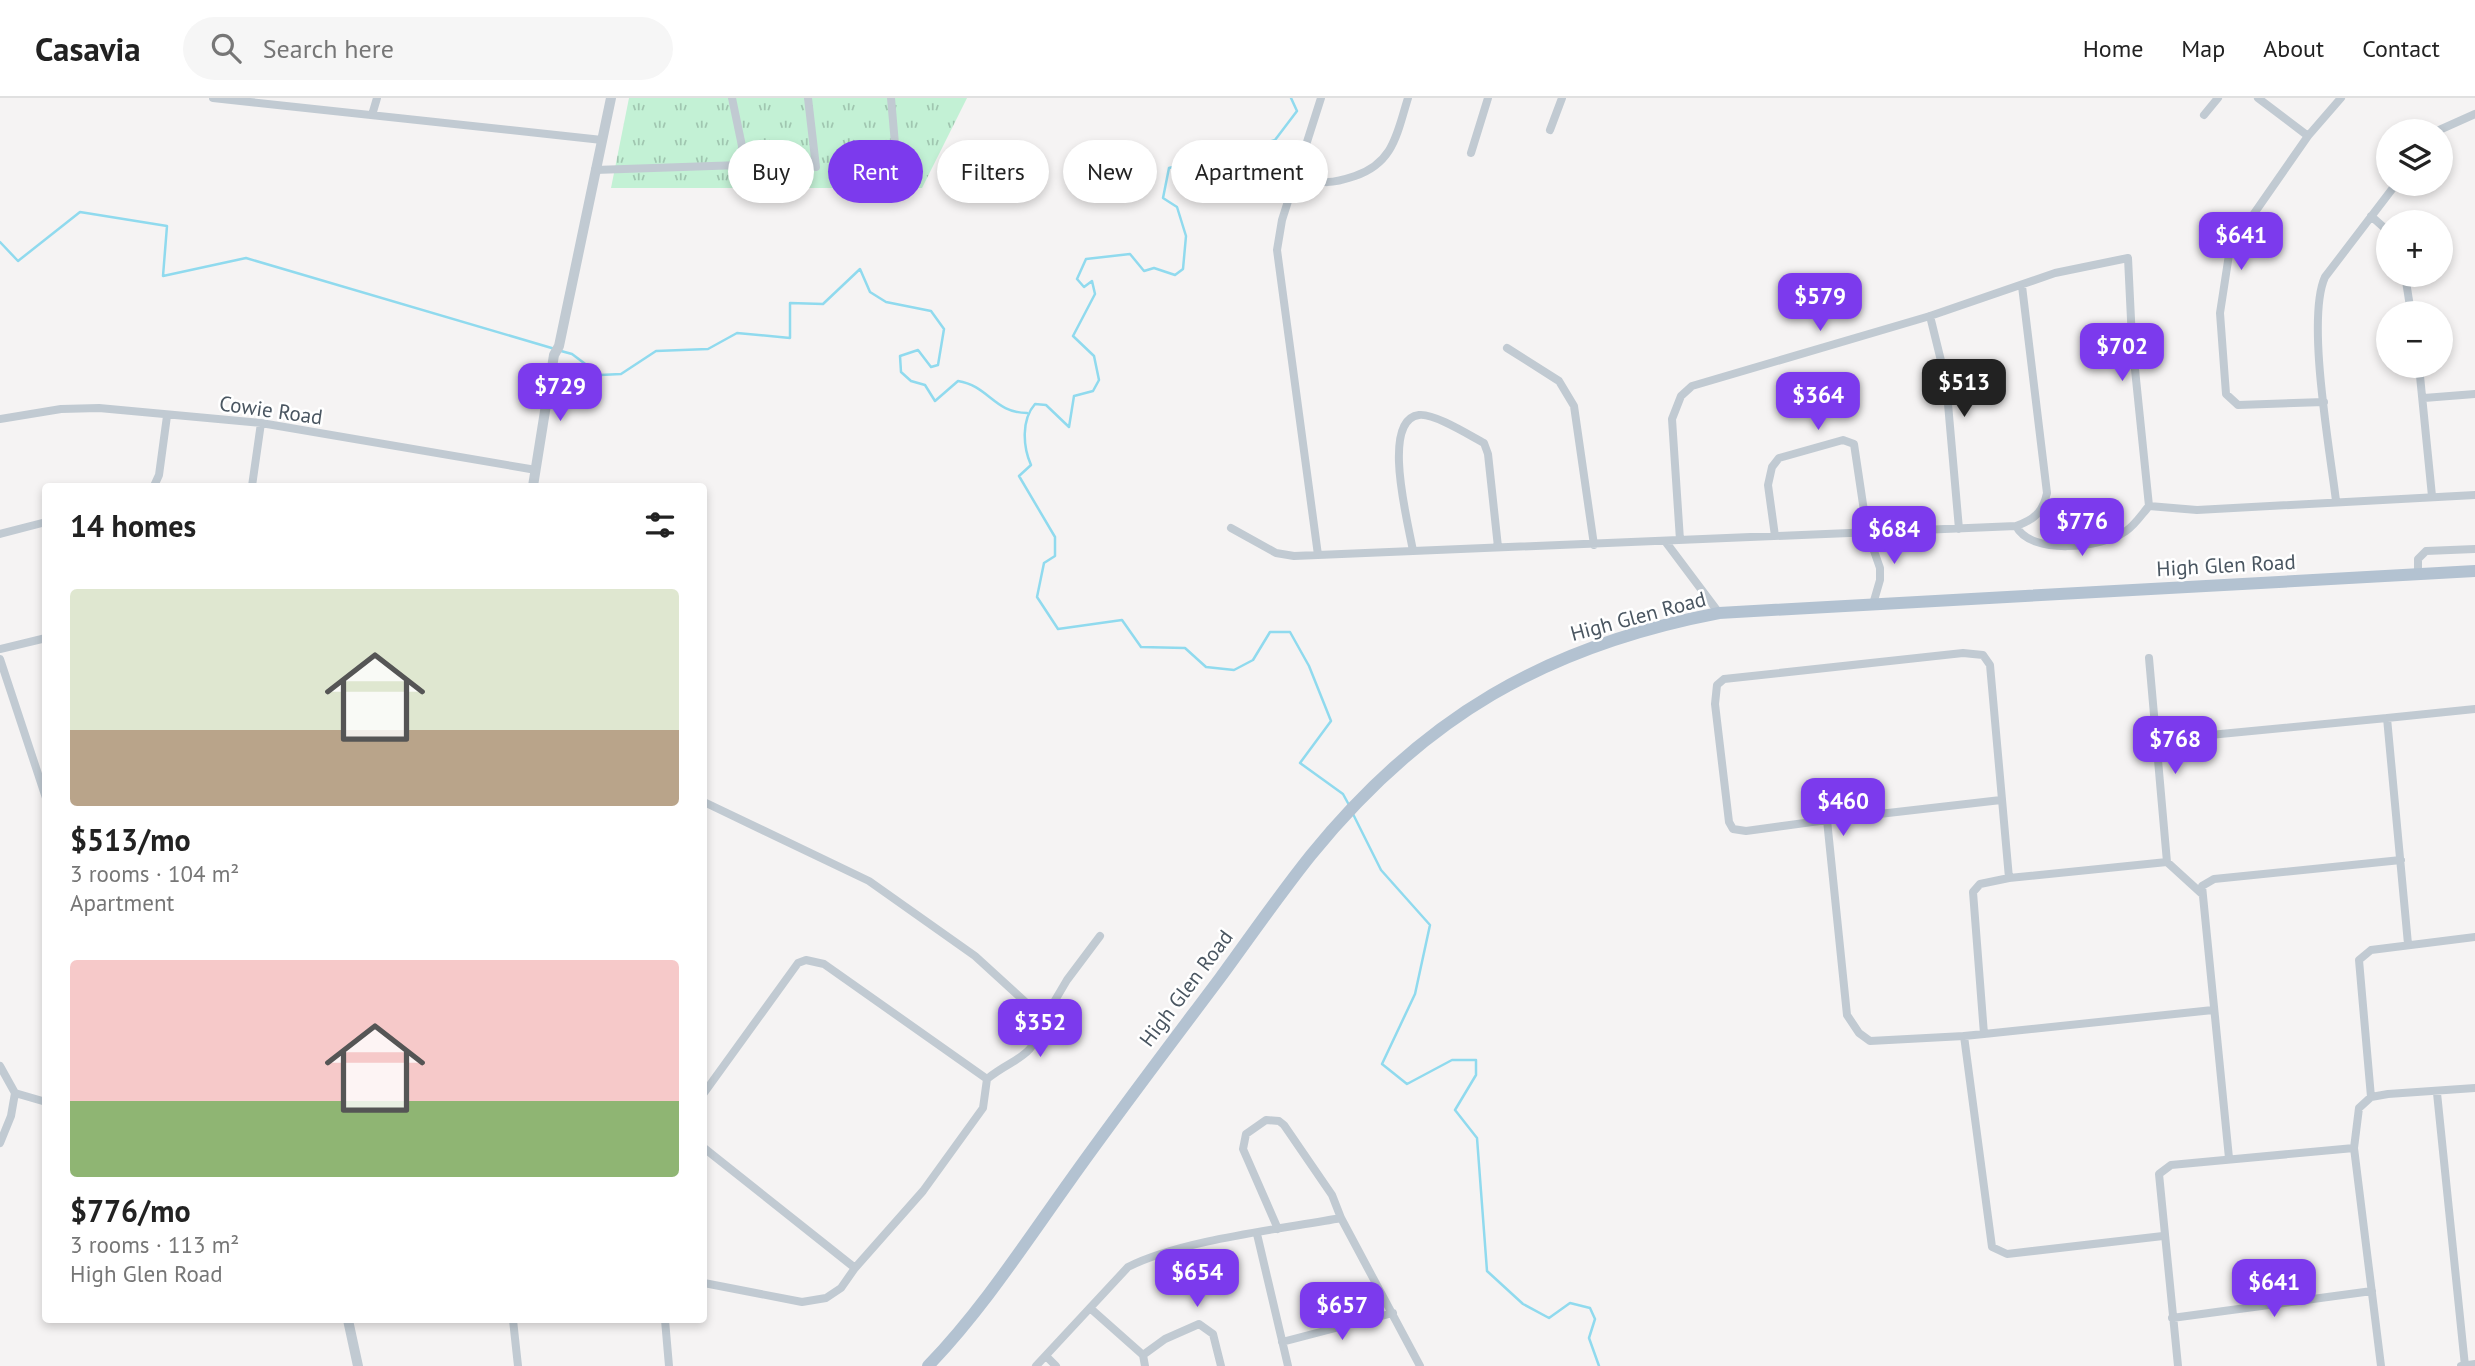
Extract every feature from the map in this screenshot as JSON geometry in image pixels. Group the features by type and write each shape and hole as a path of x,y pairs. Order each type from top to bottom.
{"main road":[{"name":"High Glen Road","path":"928,1366 1019,1252 1142,1079 1258,923 1349,813 1369,791 1430,737 1508,684 1568,655 1622,636 1719,613 2475,571"}],"street":[{"path":"213,98 602,140"},
{"path":"373,115 377,98"},
{"path":"534,483 556,351 611,98"},
{"path":"595,170 741,165 742,146 732,98"},
{"path":"808,98 817,167"},
{"path":"891,98 895,140"},
{"path":"1308,140 1321,98"},
{"path":"1328,184 1378,166 1390,152 1408,98"},
{"path":"1471,153 1488,98"},
{"path":"1550,130 1562,98"},
{"path":"2204,115 2218,98"},
{"path":"2258,98 2308,136"},
{"path":"2324,402 2238,405 2226,394 2220,313 2230,247 2308,136 2340,98"},
{"path":"2453,124 2475,114"},
{"path":"2336,501 2324,402 2317,304 2319,288 2387,196"},
{"path":"1288,203 1282,220 1277,270 1318,555"},
{"path":"2371,216 2376,220"},
{"path":"1680,540 1672,419 1681,396 1692,386 1930,316 2055,273 2128,258 2132,340 2149,506 2126,531 2085,543 2053,547 2032,544 2021,537 2016,526"},
{"path":"1231,528 1276,553 1318,555 2016,526 2038,514 2045,505 2047,493 2022,286"},
{"path":"1930,316 1946,381 1959,529"},
{"path":"1507,348 1559,381 1574,407 1594,545"},
{"path":"2421,378 2432,496"},
{"path":"2424,398 2475,394"},
{"name":"Cowie Road","path":"0,419 61,409 99,408 261,423 536,470"},
{"path":"1413,551 1397,452 1405,424 1418,415 1429,415 1483,443 1488,454 1498,547"},
{"path":"155,483 159,475 167,416"},
{"path":"252,483 261,423"},
{"path":"1775,536 1768,485 1772,467 1779,458 1843,440 1850,441 1858,450 1867,531 1880,568 1880,580 1873,604"},
{"path":"2149,506 2197,509 2475,495"},
{"path":"0,534 42,523"},
{"path":"1665,541 1719,613"},
{"path":"2418,574 2418,559 2426,551 2475,549"},
{"path":"0,649 42,639"},
{"path":"2001,800 1746,831 1733,829 1729,822 1714,694 1717,685 1724,679 1963,653 1983,655 1990,665 2009,878"},
{"path":"2149,658 2167,862 2201,893"},
{"path":"0,659 42,786"},
{"path":"2158,740 2475,709"},
{"path":"2386,718 2408,944"},
{"path":"707,803 869,881 975,956 1044,1019"},
{"path":"1827,820 1847,1016 1852,1025 1870,1041 1965,1036 2213,1010"},
{"path":"2229,1158 2202,886 2214,879 2401,860"},
{"path":"1984,1034 1973,892 1980,884 2009,878 2167,862"},
{"path":"707,1283 814,1301 841,1288 855,1268 923,1191 983,1108 988,1094 988,1079 1001,1068 1020,1061 1040,1033 1044,1019 1067,980 1100,936"},
{"path":"2371,1097 2359,960 2371,950 2475,937"},
{"path":"707,1089 798,963 806,960 824,964 988,1079"},
{"path":"1965,1036 1992,1247 2007,1254 2163,1236"},
{"path":"0,1066 15,1093 11,1116 0,1143"},
{"path":"2381,1366 2354,1148 2359,1108 2371,1097 2475,1088"},
{"path":"15,1093 42,1101"},
{"path":"2437,1093 2463,1366 2475,1364"},
{"path":"1278,1229 1243,1149 1246,1134 1266,1121 1279,1121 1284,1125 1332,1195 1341,1218 1420,1366"},
{"path":"2178,1366 2163,1236 2160,1174 2171,1165 2354,1148"},
{"path":"707,1150 855,1268"},
{"path":"1036,1366 1128,1267 1139,1261 1278,1229 1341,1218"},
{"path":"1257,1234 1288,1366"},
{"path":"2172,1318 2372,1291"},
{"path":"1090,1308 1143,1355 1145,1366"},
{"path":"1282,1342 1393,1313"},
{"path":"349,1323 358,1366"},
{"path":"513,1323 518,1366"},
{"path":"666,1323 669,1366"},
{"path":"1143,1355 1165,1339 1199,1324 1213,1334 1221,1366"},
{"path":"1046,1356 1056,1366"}],"green space":[{"path":"629,98 967,98 946,140 937,140 937,158 923,186 923,140 828,140 828,188 814,188 814,140 728,140 728,188 611,188"}],"waterway":[{"path":"1291,98 1297,111 1275,140 1210,160 1209,175 1201,181 1180,165 1169,168 1163,198 1177,207 1186,236 1183,269 1175,275 1154,268 1144,271 1130,254 1086,259 1077,279 1084,287 1092,281 1095,294 1073,336 1094,356 1099,380 1093,391 1074,396 1069,427 1046,405 1035,404 1025,426 1026,450 1031,465 1019,476 1055,537 1055,556 1044,563 1037,597 1058,629 1122,620 1141,647 1185,648 1206,667 1234,670 1253,660 1270,632 1290,632 1309,666 1331,721 1300,763 1343,794 1349,805"},
{"path":"0,242 18,261 80,212 167,226 163,276 246,258 555,349"},
{"path":"561,351 572,354 600,375 621,374 656,351 708,349 737,333 790,338 790,303 823,304 860,269 870,292 886,302 931,311 944,329 938,365 931,367 918,350 900,356 901,372 911,381 925,385 935,401 958,381 977,388 1007,409 1027,413"},
{"path":"1353,814 1381,870 1430,925 1415,994 1382,1064 1407,1084 1452,1060 1476,1060 1476,1075 1455,1110 1477,1138 1487,1271 1523,1304 1549,1318 1570,1303 1590,1308 1595,1319 1589,1338 1599,1366"}]}
